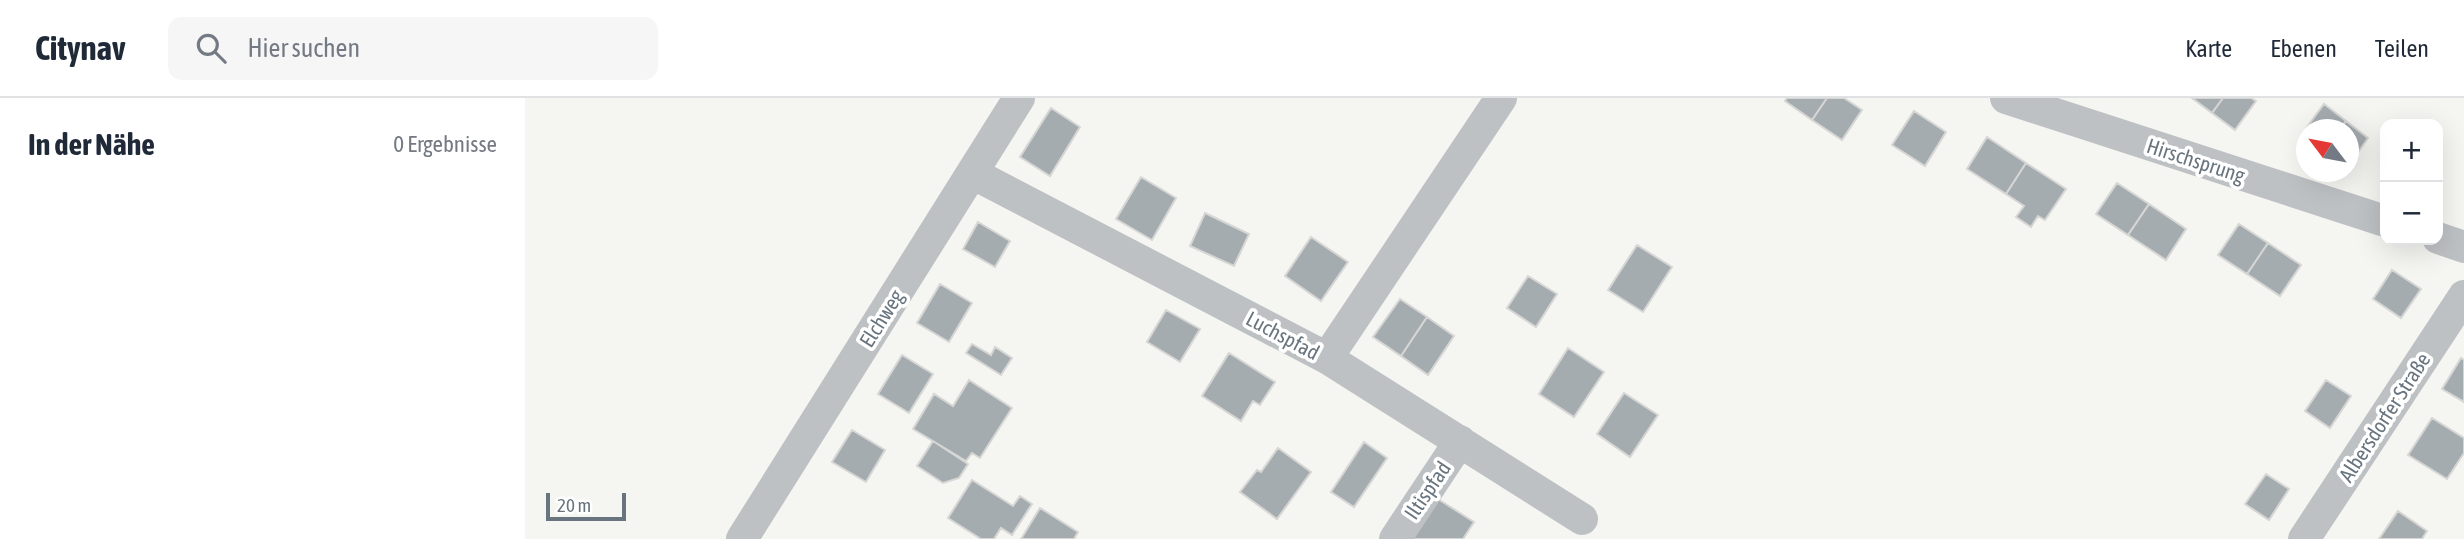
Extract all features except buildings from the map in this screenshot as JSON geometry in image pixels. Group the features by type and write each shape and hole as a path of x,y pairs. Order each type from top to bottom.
{"street":[{"name":"Elchweg","path":"742,539 1019,98"},
{"path":"1327,358 1501,98"},
{"name":"Hirschsprung","path":"2006,98 2380,219"},
{"name":"Luchspfad","path":"972,173 1327,358 1582,519"},
{"path":"2443,240 2464,247"},
{"name":"Albersdorfer Straße","path":"2304,539 2464,296"},
{"name":"Iltispfad","path":"1395,539 1460,441"}]}
